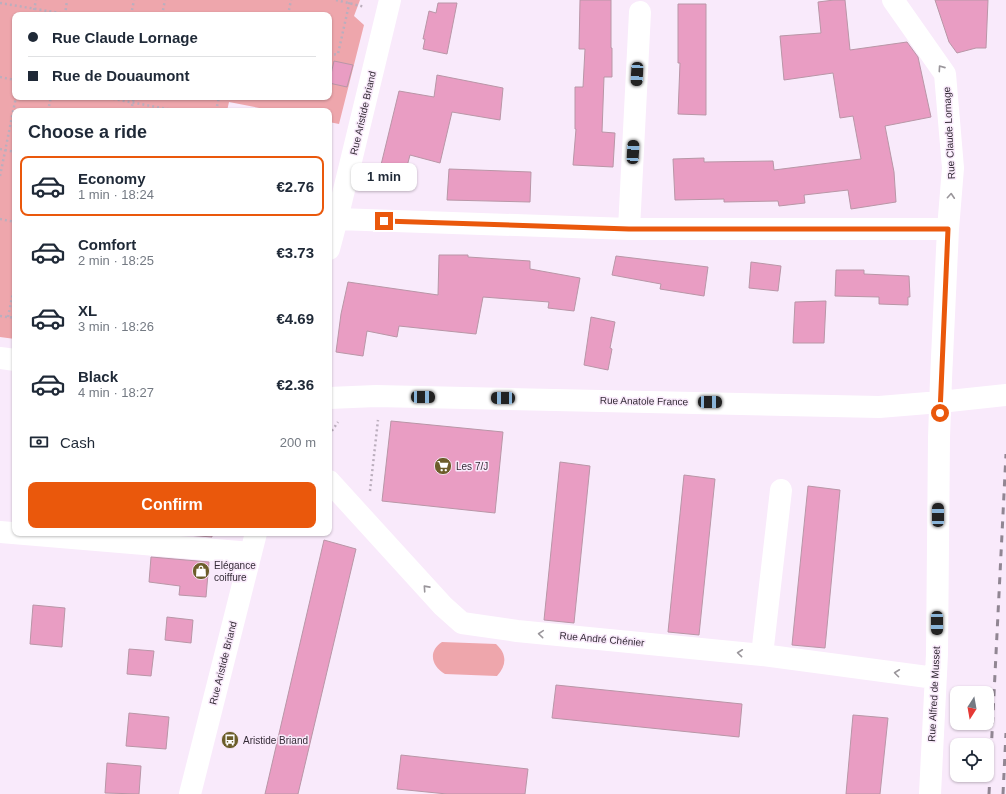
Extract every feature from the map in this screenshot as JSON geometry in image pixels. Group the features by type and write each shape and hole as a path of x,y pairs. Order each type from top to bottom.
{"street":[{"name":"Rue Claude Lornage","path":"893,0 945,74 953,168 948,229 940,402"},
{"name":"Rue Aristide Briand","path":"332,239 388,7"},
{"path":"629,229 640,12"},
{"path":"338,219 629,229 948,229"},
{"path":"0,358 12,360"},
{"name":"Rue Anatole France","path":"332,398 384,396 853,405 879,407 1006,395"},
{"name":"Rue Alfred de Musset","path":"930,794 937,654 940,402"},
{"name":"Rue André Chénier","path":"332,484 443,606 462,623 517,632 762,655 935,678"},
{"path":"762,655 782,490"},
{"path":"0,532 12,533"},
{"path":"92,536 253,543"},
{"name":"Rue Aristide Briand","path":"190,794 253,543"}],"path":[{"path":"34,12 36,0"},
{"path":"65,12 67,0"},
{"path":"132,12 134,0"},
{"path":"163,12 165,0"},
{"path":"289,12 291,0"},
{"path":"336,0 388,7"},
{"path":"332,55 338,54 349,1"},
{"path":"0,3 53,12"},
{"path":"0,77 12,79"},
{"path":"118,100 161,108"},
{"path":"131,108 133,100"},
{"path":"0,176 12,116"},
{"path":"0,149 12,151"},
{"path":"0,219 12,221"},
{"path":"8,317 12,297"},
{"path":"0,316 12,318"},
{"path":"370,497 378,417"}],"shaded area":[{"path":"0,0 360,0 354,16 364,25 339,124 332,123 332,108 260,108 229,102 228,108 12,108 12,339 0,337"},
{"path":"442,642 496,644 504,656 503,668 497,676 445,674 440,671 434,663 433,658 435,650"}],"building":[{"path":"580,0 611,0 612,77 604,77 602,132 615,133 613,167 573,165 576,129 575,87 583,87 585,49 579,49"},
{"path":"845,0 850,50 907,42 918,57 931,117 885,126 894,172 896,202 851,209 848,190 804,195 805,203 779,206 778,201 724,202 724,199 675,200 673,159 704,158 704,162 773,161 774,170 861,159 853,116 840,118 833,73 784,80 780,36 821,33 818,2"},
{"path":"935,0 988,0 986,48 976,48 957,53 949,42"},
{"path":"438,3 457,3 447,54 423,49 425,39 423,39 429,11 436,13"},
{"path":"678,4 706,4 706,115 678,114 680,63 678,63"},
{"path":"334,61 353,65 347,87 332,84 332,70"},
{"path":"437,75 503,88 500,120 452,112 440,163 410,155 405,174 380,169 399,91 434,97"},
{"path":"449,169 531,172 530,202 447,200"},
{"path":"439,255 468,255 468,257 530,261 530,269 580,278 574,311 548,308 549,302 483,297 476,334 399,326 397,337 367,331 363,356 336,352 341,314 348,282 438,295"},
{"path":"616,256 708,267 704,296 660,289 661,284 612,275"},
{"path":"751,262 781,266 778,291 749,288"},
{"path":"836,270 864,270 864,274 909,276 910,297 908,297 908,305 879,304 879,297 835,296"},
{"path":"826,301 824,343 793,343 795,302"},
{"path":"591,317 615,322 608,370 584,365"},
{"name":"Les 7/J","path":"391,421 503,432 495,513 382,501"},
{"path":"560,462 590,466 574,623 544,620"},
{"path":"684,475 715,479 699,635 668,632"},
{"path":"808,486 840,490 825,648 792,645"},
{"path":"324,540 356,549 298,794 265,794"},
{"path":"151,557 209,562 206,597 179,595 180,586 149,582"},
{"path":"33,605 65,608 62,647 30,644"},
{"path":"167,617 193,620 191,643 165,640"},
{"path":"129,649 154,651 151,676 127,674"},
{"path":"556,685 742,704 739,737 552,718"},
{"path":"129,713 169,717 166,749 126,746"},
{"path":"853,715 888,718 880,794 846,794"},
{"path":"401,755 528,769 525,794 447,794 397,789"},
{"path":"107,763 141,766 139,794 105,793"}],"railway":[{"path":"989,794 1006,454"},
{"path":"1003,794 1006,733"}],"place":[{"name":"Les 7/J","path":"443,466"},
{"name":"Elégance coiffure","path":"201,571"},
{"name":"Aristide Briand","path":"230,740"}],"route":[{"path":"384,221 629,229 948,229 940,413"}]}
